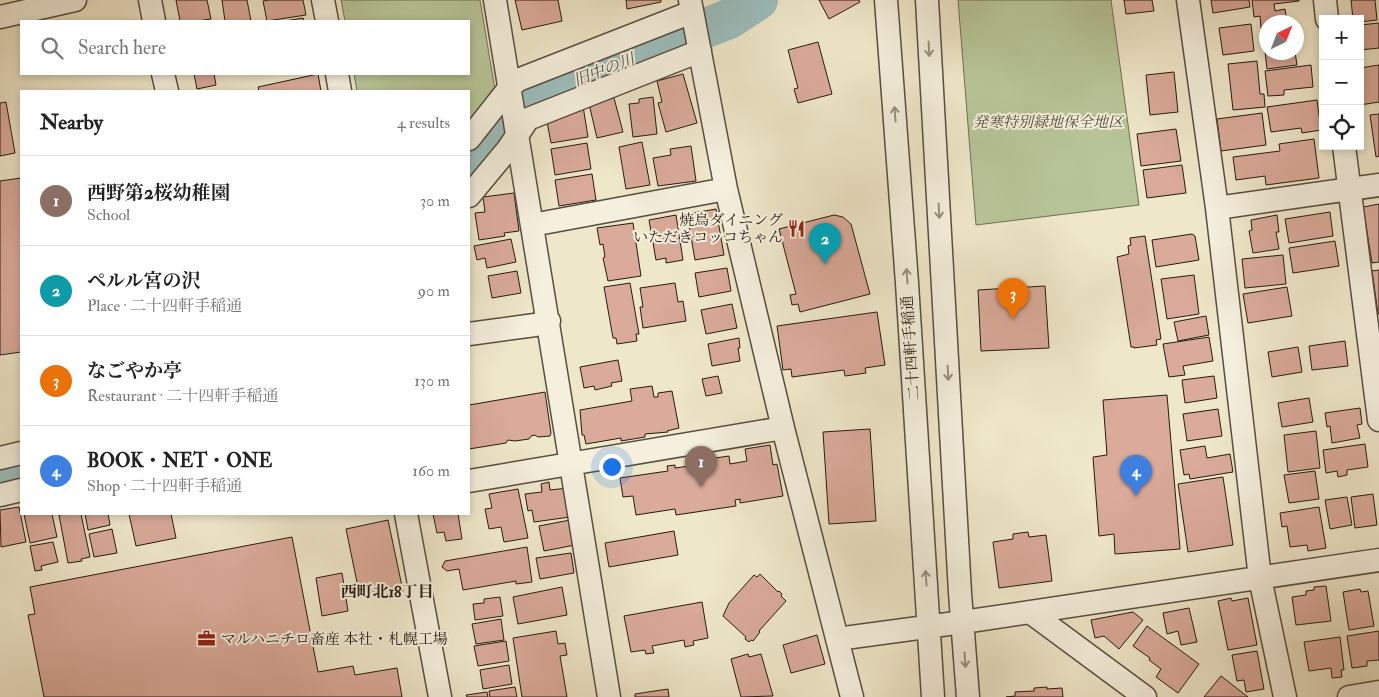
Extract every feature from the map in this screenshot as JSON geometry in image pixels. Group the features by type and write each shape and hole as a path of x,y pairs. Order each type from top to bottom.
{"street":[{"path":"0,17 75,0"},
{"path":"150,0 154,20"},
{"path":"323,0 327,20"},
{"path":"495,0 609,697"},
{"name":"二十四軒手稲通","path":"886,0 907,283 933,697"},
{"path":"927,0 960,593 968,697"},
{"path":"1188,0 1217,208 1260,578 1285,697"},
{"path":"1325,0 1327,15"},
{"path":"470,138 511,92 518,80 692,11 726,189 783,428 852,697"},
{"path":"470,195 517,130 528,119 699,47"},
{"path":"163,75 167,90"},
{"path":"337,75 340,90"},
{"path":"1344,150 1379,420"},
{"path":"1217,208 1379,185"},
{"path":"532,225 726,189"},
{"path":"470,334 535,326 549,321"},
{"path":"470,481 783,428"},
{"path":"0,458 20,453"},
{"path":"0,495 20,490"},
{"path":"406,515 440,697"},
{"path":"837,639 1379,560"},
{"path":"1030,612 1145,697"},
{"path":"1349,697 1379,692"}],"green space":[{"path":"341,0 480,0 495,90 470,120 470,90 357,90 354,75 470,75 470,20 345,20"},
{"name":"発寒特別緑地保全地区","path":"958,0 1111,0 1139,205 976,225"}],"building":[{"path":"176,0 207,0 211,19 180,20"},
{"path":"222,0 247,0 251,20 225,20"},
{"path":"303,0 306,15 267,20 263,1"},
{"path":"515,0 558,0 562,21 522,30"},
{"path":"626,0 661,0 661,2 627,9"},
{"path":"819,0 859,0 860,2 829,19"},
{"path":"1124,0 1152,0 1154,11 1126,14"},
{"path":"1211,0 1249,0 1250,7 1213,13"},
{"path":"1252,0 1299,0 1274,4 1275,11 1285,9 1286,15 1259,15 1254,17"},
{"path":"1351,0 1375,0 1377,20 1364,22 1364,15 1353,15"},
{"path":"1379,23 1379,48 1364,50 1364,25"},
{"path":"1251,24 1254,51 1223,55 1219,28"},
{"path":"818,42 832,94 798,103 794,89 798,88 788,50"},
{"path":"1266,60 1296,60 1297,65 1267,69"},
{"path":"1257,61 1260,94 1264,94 1265,107 1233,110 1228,64"},
{"path":"1311,65 1313,87 1284,90 1284,95 1268,96 1265,71"},
{"path":"1379,65 1379,102 1364,104 1364,67"},
{"path":"1174,72 1178,112 1150,115 1146,75"},
{"path":"683,74 697,123 666,132 658,103 662,102 657,81"},
{"path":"194,75 214,75 216,85 197,89"},
{"path":"318,75 321,90 259,90 258,87"},
{"path":"653,97 657,134 633,137 629,104 639,103 639,99"},
{"path":"614,98 623,132 597,138 589,104"},
{"path":"1317,100 1319,130 1302,133 1301,128 1271,132 1267,107"},
{"path":"6,102 15,153 0,156 0,103"},
{"path":"583,106 588,137 551,143 547,122"},
{"path":"1262,113 1266,145 1221,151 1217,119"},
{"path":"1379,114 1379,156 1376,157 1370,115"},
{"path":"1176,129 1181,161 1141,166 1137,134"},
{"path":"1314,139 1319,178 1266,185 1265,176 1236,180 1233,157 1280,151 1279,144"},
{"path":"642,142 650,185 626,189 619,147"},
{"path":"587,143 591,169 555,175 551,149"},
{"path":"691,146 696,181 658,186 653,158 671,155 670,149"},
{"path":"1182,165 1186,193 1147,198 1143,170"},
{"path":"592,174 596,200 559,206 555,180"},
{"path":"20,178 20,352 0,355 0,181"},
{"path":"514,193 519,231 504,233 505,236 479,240 475,213 485,212 483,197"},
{"path":"1379,204 1379,262 1372,263 1363,207"},
{"path":"716,209 724,255 695,260 687,214"},
{"path":"1330,212 1333,236 1289,243 1285,219"},
{"path":"676,215 683,260 666,263 666,258 656,260 649,220"},
{"path":"834,215 843,217 851,224 870,294 800,312 798,304 792,305 790,295 796,294 779,229"},
{"path":"1277,215 1279,232 1276,232 1279,249 1253,253 1249,231 1252,230 1251,220"},
{"path":"633,223 641,276 608,281 603,258 605,257 603,244 600,245 597,228"},
{"path":"1192,234 1195,236 1199,260 1156,267 1152,240"},
{"path":"1145,236 1161,339 1156,340 1157,345 1134,348 1131,347 1117,257 1129,254 1130,238"},
{"path":"511,239 516,262 487,268 485,258 477,260 474,246"},
{"path":"1335,241 1339,266 1293,273 1289,248"},
{"path":"1283,255 1286,284 1245,288 1242,259"},
{"path":"727,268 731,291 699,297 695,273"},
{"path":"1379,270 1379,314 1378,314 1372,271"},
{"path":"517,271 521,293 492,298 488,276"},
{"path":"1194,275 1199,314 1167,319 1161,279"},
{"path":"630,283 639,334 636,334 637,341 617,344 616,338 613,338 604,287"},
{"path":"675,283 678,302 683,301 686,321 643,328 640,307 643,307 640,288"},
{"path":"1045,286 1049,348 981,351 978,290"},
{"path":"1287,287 1292,316 1248,323 1243,294"},
{"path":"732,304 737,328 706,334 701,310"},
{"path":"877,312 885,365 865,368 866,373 845,376 844,370 792,377 791,369 783,370 777,326"},
{"path":"1206,316 1209,335 1178,341 1174,322"},
{"path":"1209,337 1213,361 1183,366 1185,375 1169,377 1163,344"},
{"path":"739,338 740,361 712,366 708,344"},
{"path":"1345,341 1348,366 1312,370 1309,346"},
{"path":"1298,347 1302,372 1272,377 1268,352"},
{"path":"618,360 622,381 611,383 612,386 595,390 594,386 584,388 580,367"},
{"path":"718,376 722,393 706,396 702,379"},
{"path":"1214,376 1217,398 1185,403 1182,380"},
{"path":"652,386 654,397 658,397 658,393 672,391 679,428 668,432 645,434 645,437 621,441 621,438 586,444 584,435 582,435 580,410 632,401 630,389"},
{"path":"545,392 550,436 538,437 535,435 529,439 508,440 506,443 470,449 470,405"},
{"path":"1167,395 1180,549 1115,554 1114,534 1099,536 1093,457 1107,455 1103,400"},
{"path":"1309,398 1313,422 1282,427 1278,403"},
{"path":"1360,408 1362,424 1357,425 1360,438 1332,443 1330,426 1327,427 1325,413"},
{"path":"1218,409 1222,436 1187,441 1183,414"},
{"path":"870,429 876,521 829,524 823,432"},
{"path":"1316,431 1320,468 1288,472 1284,435"},
{"path":"1365,444 1368,467 1347,470 1347,475 1338,477 1337,471 1326,473 1323,450"},
{"path":"770,445 773,465 777,464 783,496 740,503 740,499 735,500 736,506 676,515 675,509 636,515 633,496 623,497 620,478 668,471 667,466 675,465 675,468 689,466 689,470 699,460 709,463 708,459 729,456 730,464 747,461 745,449"},
{"path":"1205,446 1207,458 1230,454 1233,472 1190,479 1189,474 1184,475 1180,450"},
{"path":"1315,471 1319,499 1289,503 1284,475"},
{"path":"1223,477 1233,545 1188,552 1178,484"},
{"path":"549,482 550,490 568,488 570,517 534,522 532,510 528,511 525,494 542,492 541,484"},
{"path":"518,489 528,538 504,542 501,527 489,529 485,509 492,508 489,494"},
{"path":"1373,494 1377,525 1355,528 1351,497"},
{"path":"1347,497 1352,525 1330,529 1325,500"},
{"path":"19,507 26,542 1,547 0,510"},
{"path":"1319,507 1326,548 1308,551 1307,545 1290,547 1287,526 1282,527 1280,513"},
{"path":"24,515 52,515 57,537 30,543"},
{"path":"59,515 81,515 90,557 81,559 82,561 68,563"},
{"path":"85,515 108,515 110,525 88,530"},
{"path":"129,515 171,515 176,538 136,546"},
{"path":"433,515 458,515 462,539 446,541 444,532 437,533"},
{"path":"388,520 403,591 360,597 346,529"},
{"path":"570,520 575,545 544,551 539,526"},
{"path":"112,529 117,553 94,557 89,534"},
{"path":"674,531 678,555 609,567 605,543"},
{"path":"1028,532 1029,537 1046,535 1052,581 999,588 993,542 1013,539 1013,534"},
{"name":"マルハニチロ畜産 本社・札幌工場","path":"292,537 318,672 353,666 355,675 397,668 402,697 44,697 28,615 35,614 30,587"},
{"path":"53,542 58,562 41,566 42,570 35,571 30,546"},
{"path":"527,547 532,582 516,584 516,581 463,590 459,569 447,571 442,567 445,561"},
{"path":"571,553 574,573 540,579 536,558"},
{"path":"342,573 348,611 322,616 316,578"},
{"path":"760,574 782,594 781,596 786,601 759,631 753,641 749,642 723,616 729,603 754,575 757,577"},
{"path":"1326,586 1331,621 1296,625 1292,597 1306,595 1306,591 1314,590 1314,587"},
{"path":"562,587 567,615 518,624 513,597"},
{"path":"1360,589 1361,592 1368,591 1374,626 1349,630 1343,592"},
{"path":"500,597 503,616 475,620 473,604 484,603 484,599"},
{"path":"1231,598 1232,601 1248,598 1257,645 1228,650 1218,601"},
{"path":"702,602 708,638 693,641 694,645 685,647 684,640 652,646 654,653 646,654 645,650 631,652 624,616"},
{"path":"1189,608 1197,642 1181,645 1178,631 1167,634 1163,613"},
{"path":"1133,612 1143,620 1119,649 1104,636 1095,638 1091,620"},
{"path":"501,619 504,640 476,644 472,624"},
{"path":"1147,626 1199,664 1178,693 1156,677 1161,669 1149,660 1150,658 1133,646"},
{"path":"556,631 558,644 565,643 567,655 560,656 567,697 522,697 513,638"},
{"path":"1379,631 1379,660 1367,661 1367,666 1352,668 1347,636"},
{"path":"817,635 825,664 791,673 783,645"},
{"path":"1340,637 1344,670 1341,670 1342,677 1332,678 1331,668 1309,671 1304,642"},
{"path":"506,641 509,661 478,666 474,646"},
{"path":"1257,651 1264,689 1246,692 1244,680 1237,681 1232,655"},
{"path":"748,654 749,657 761,654 773,696 741,697 731,659"},
{"path":"509,665 512,684 483,689 480,670"},
{"path":"1221,676 1248,697 1204,697"},
{"path":"515,687 517,697 490,697 489,691"},
{"path":"1047,687 1047,689 1062,688 1063,697 1006,697 1015,696 1015,692 1034,691 1034,688"},
{"path":"668,689 669,697 635,697 635,694"},
{"path":"487,692 488,697 467,697 466,695"}],"waterway":[{"name":"旧中の川","path":"470,163 500,124 537,94 604,71 729,19 758,0"},
{"name":"旧中の川","path":"0,478 20,474"}],"place":[{"name":"焼鳥ダイニング いただきコッコちゃん","path":"797,229"},
{"name":"ペルル宮の沢","path":"825,264"},
{"name":"なごやか亭","path":"1013,319"},
{"name":"西野第2桜幼稚園","path":"701,487"},
{"name":"BOOK・NET・ONE","path":"1136,496"},
{"name":"マルハニチロ畜産 本社・札幌工場","path":"207,639"}],"district":[{"name":"西町北18丁目","path":"387,592"}]}
